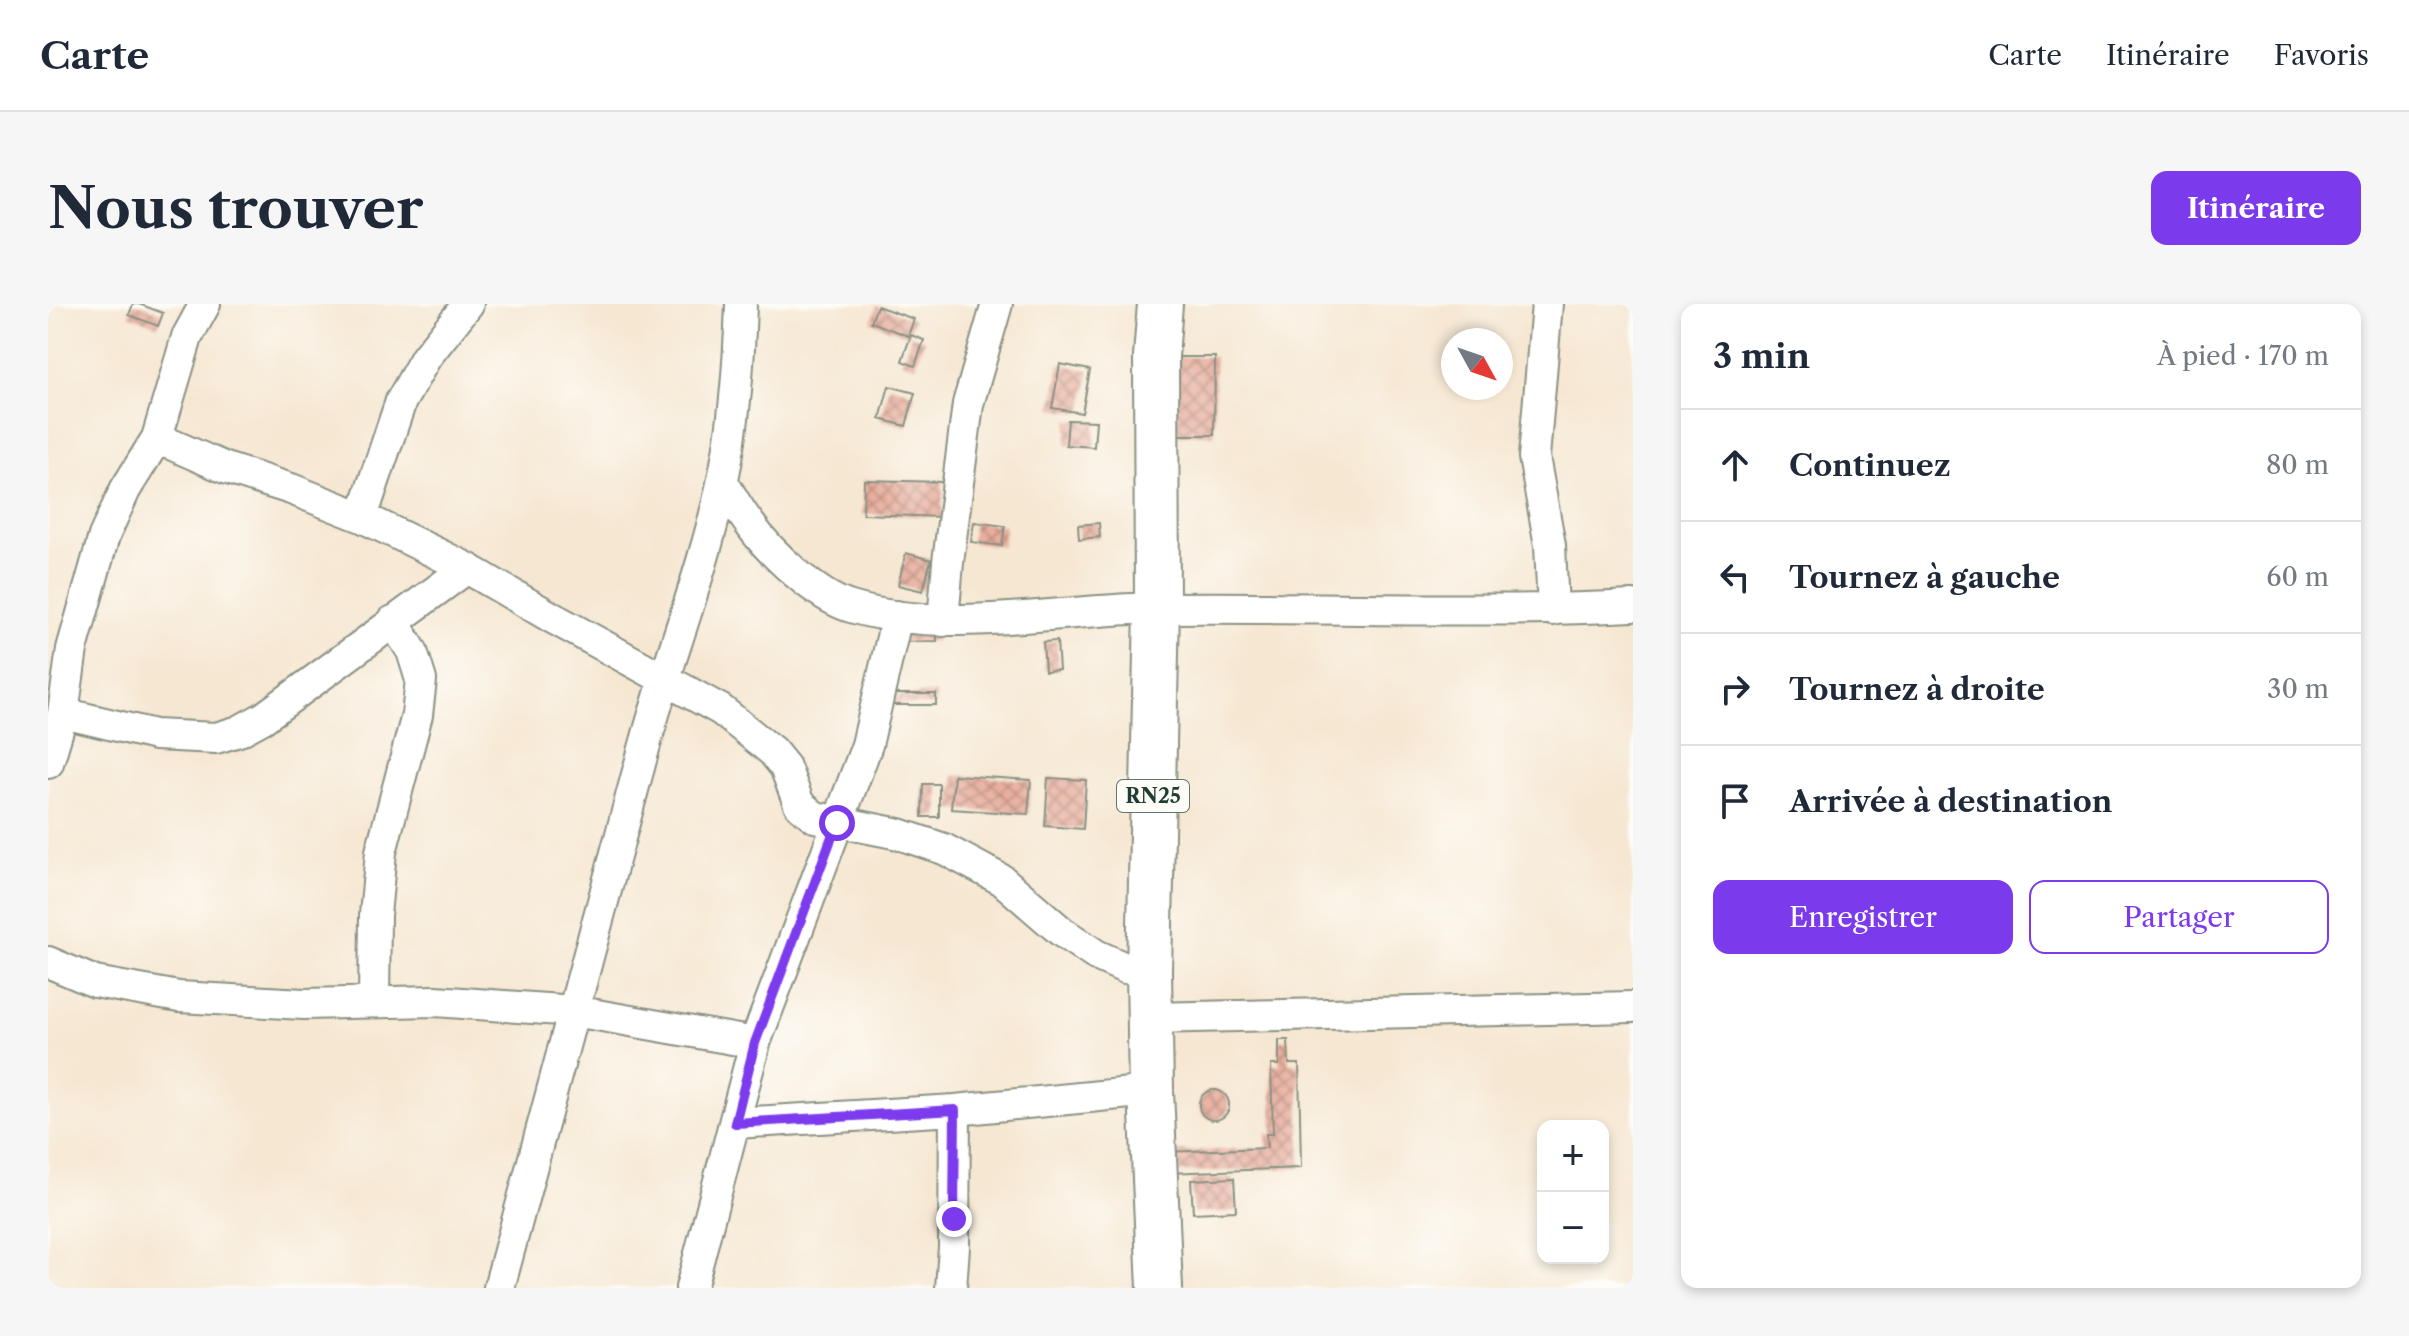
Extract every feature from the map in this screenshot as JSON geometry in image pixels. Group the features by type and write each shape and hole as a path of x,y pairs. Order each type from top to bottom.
{"main road":[{"name":"RN25","path":"1160,304 1156,357 1157,608 1149,971 1160,1288"}],"street":[{"path":"48,763 63,713 60,645 125,490 157,438 187,337 205,304"},
{"path":"362,517 401,401 426,357 468,304"},
{"path":"499,1288 663,677 699,572 723,482 738,372 741,304"},
{"path":"943,621 968,404 997,304"},
{"path":"1547,304 1534,457 1550,545 1553,610"},
{"path":"157,438 225,468 291,489 362,517 467,568 721,710 772,751 785,767 799,804 815,817 899,834 944,849 1002,880 1062,932 1096,955 1125,968 1149,971"},
{"path":"723,482 749,524 773,551 820,591 849,607 897,616 943,621 1157,608 1553,610 1633,606"},
{"path":"63,713 155,735 216,738 239,731 263,718 467,568"},
{"path":"691,1288 755,1043 867,745 897,616"},
{"path":"374,1002 375,915 381,852 417,715 421,680 412,651 393,621"},
{"path":"48,962 95,982 179,997 304,1004 435,1001 574,1011 755,1043"},
{"path":"1151,1018 1633,1007"},
{"path":"735,1123 955,1110 1151,1091"},
{"path":"951,1288 955,1110"}],"building":[{"path":"133,304 163,313 158,326 129,315"},
{"path":"877,306 914,319 908,336 871,322"},
{"path":"911,335 924,340 915,366 902,361"},
{"path":"1165,357 1215,357 1214,435 1164,435"},
{"path":"1060,364 1090,370 1082,413 1052,408"},
{"path":"889,386 915,393 906,426 880,419"},
{"path":"1068,420 1096,421 1094,447 1066,445"},
{"path":"864,480 943,482 942,517 863,514"},
{"path":"974,522 1005,526 1002,546 971,542"},
{"path":"1099,523 1100,537 1079,539 1078,525"},
{"path":"906,553 931,560 923,591 898,585"},
{"path":"937,627 937,641 903,642 903,628"},
{"path":"1057,641 1059,670 1045,671 1043,642"},
{"path":"890,694 936,694 936,705 889,705"},
{"path":"954,775 1031,780 1028,814 951,809"},
{"path":"1048,778 1086,780 1083,829 1045,826"},
{"path":"923,784 939,784 939,817 922,817"},
{"path":"1279,1040 1288,1040 1289,1064 1299,1064 1301,1168 1166,1173 1165,1152 1267,1148 1266,1134 1273,1134 1271,1065 1279,1065"},
{"path":"1214,1090 1225,1094 1229,1105 1225,1116 1214,1120 1203,1116 1199,1105 1203,1094"},
{"path":"1234,1178 1236,1211 1193,1213 1191,1180"}],"route":[{"path":"837,823 755,1043 735,1123 955,1110 954,1219"}]}
